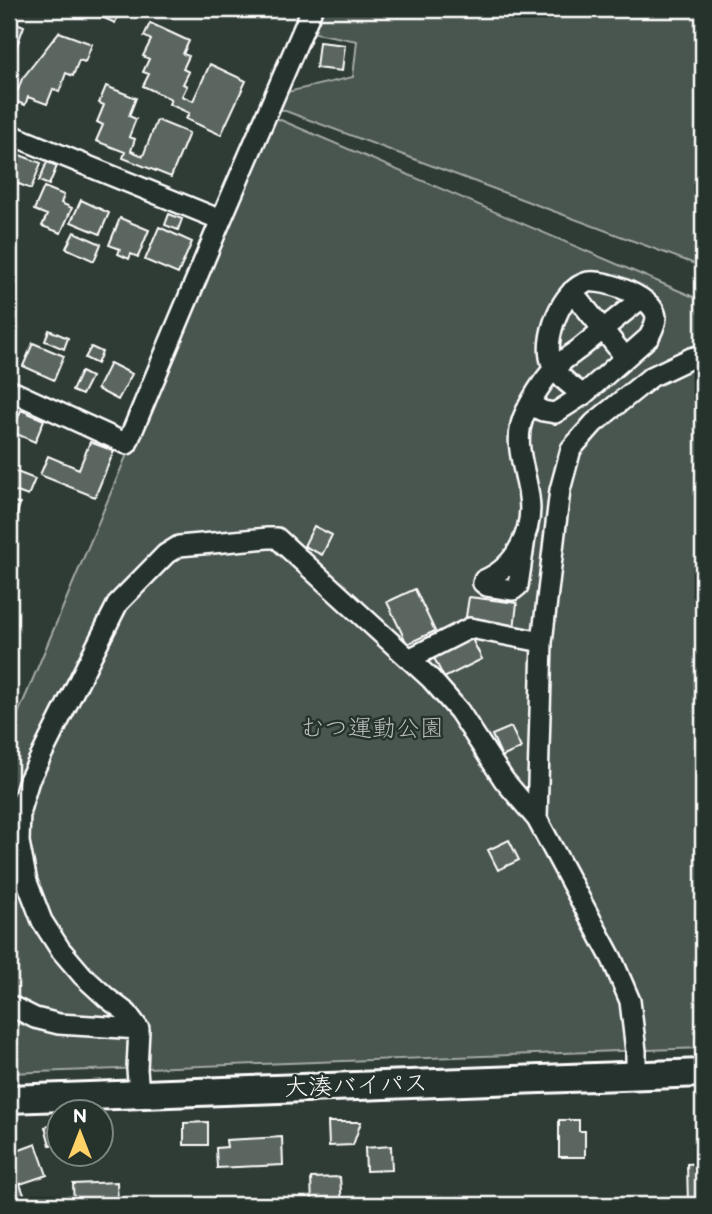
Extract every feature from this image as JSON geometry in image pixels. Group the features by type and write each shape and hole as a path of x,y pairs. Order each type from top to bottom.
{"highway":[{"name":"大湊バイパス","path":"9,1099 703,1073"}],"street":[{"path":"9,390 127,444 312,9"},
{"path":"9,134 220,220"},
{"path":"530,405 555,413 583,394 649,337 656,317 653,307 610,284 586,283 572,291 566,297 549,339 550,360 554,369 583,394"},
{"path":"572,291 625,357"},
{"path":"525,538 530,499 519,453 518,438 523,418 554,369 641,299"},
{"path":"537,819 542,642 559,490 571,449 594,423 651,377 703,355"},
{"path":"139,1093 139,1029 127,1013 83,976 60,949 42,921 27,882 16,868 20,810 29,780 118,603 166,554 179,546 268,538 276,538 431,679 459,711 504,780 537,819 612,960 629,1001 636,1051 636,1075"},
{"path":"409,659 470,628 542,642"},
{"path":"9,1005 34,1017 59,1024 139,1029"}],"green space":[{"path":"322,9 703,9 703,267 280,109 287,92 353,77 357,41 311,32"},
{"name":"むつ運動公園","path":"269,115 703,301 703,1048 9,1073 9,734"}],"building":[{"path":"84,9 121,9 115,23"},
{"path":"9,20 24,26 9,68"},
{"path":"150,23 189,41 183,54 189,56 183,69 189,72 183,84 187,86 182,96 193,101 210,64 246,81 221,135 186,119 189,113 169,104 171,99 143,86 149,74 143,72 149,59 143,56 151,40 144,36"},
{"path":"59,32 92,44 85,62 79,60 73,76 66,73 59,92 53,89 47,104 28,97 25,105 9,99 9,86 18,90 22,79"},
{"path":"319,42 345,45 342,71 316,68"},
{"path":"106,86 136,98 129,116 136,119 129,137 135,139 131,151 143,156 157,120 189,133 171,177 123,158 125,152 96,141 103,125 97,122 104,105 99,103"},
{"path":"9,151 41,163 31,189 9,180"},
{"path":"47,162 57,166 49,185 39,181"},
{"path":"44,187 64,195 61,203 72,208 61,233 42,226 47,215 34,210"},
{"path":"81,200 109,213 100,234 71,222"},
{"path":"169,214 182,219 178,230 165,225"},
{"path":"120,218 149,230 138,257 131,254 129,259 118,254 120,249 109,245"},
{"path":"159,227 192,242 178,274 145,260"},
{"path":"74,232 101,244 94,261 66,248"},
{"path":"9,325 18,329 11,343 9,342"},
{"path":"49,330 68,338 64,349 45,341"},
{"path":"33,343 64,356 54,380 23,366"},
{"path":"91,347 102,352 97,364 85,358"},
{"path":"110,363 132,374 118,400 97,389"},
{"path":"81,372 91,377 82,395 72,391"},
{"path":"21,410 44,420 35,442 12,432"},
{"path":"90,442 114,451 95,497 40,475 48,456 79,469"},
{"path":"9,469 35,479 28,496 9,489"},
{"path":"9,500 20,504 15,519 9,517"},
{"path":"314,526 332,535 322,555 304,546"},
{"path":"415,589 435,631 407,644 387,602"},
{"path":"469,597 517,603 514,629 465,623"},
{"path":"470,635 482,659 444,678 432,654"},
{"path":"511,727 521,748 502,757 492,735"},
{"path":"509,840 519,860 498,870 488,850"},
{"path":"559,1120 579,1120 579,1131 585,1131 585,1157 559,1157"},
{"path":"208,1122 208,1145 184,1145 184,1123"},
{"path":"328,1122 361,1122 353,1145 329,1146"},
{"path":"282,1137 283,1165 217,1168 216,1148 227,1147 226,1140"},
{"path":"36,1144 47,1175 20,1184 28,1205 9,1205 9,1154"},
{"path":"391,1146 392,1170 366,1171 365,1148"},
{"path":"703,1163 703,1205 688,1205 687,1164"},
{"path":"340,1177 342,1205 312,1205 311,1178"},
{"path":"117,1182 118,1205 74,1205 73,1184"}]}
